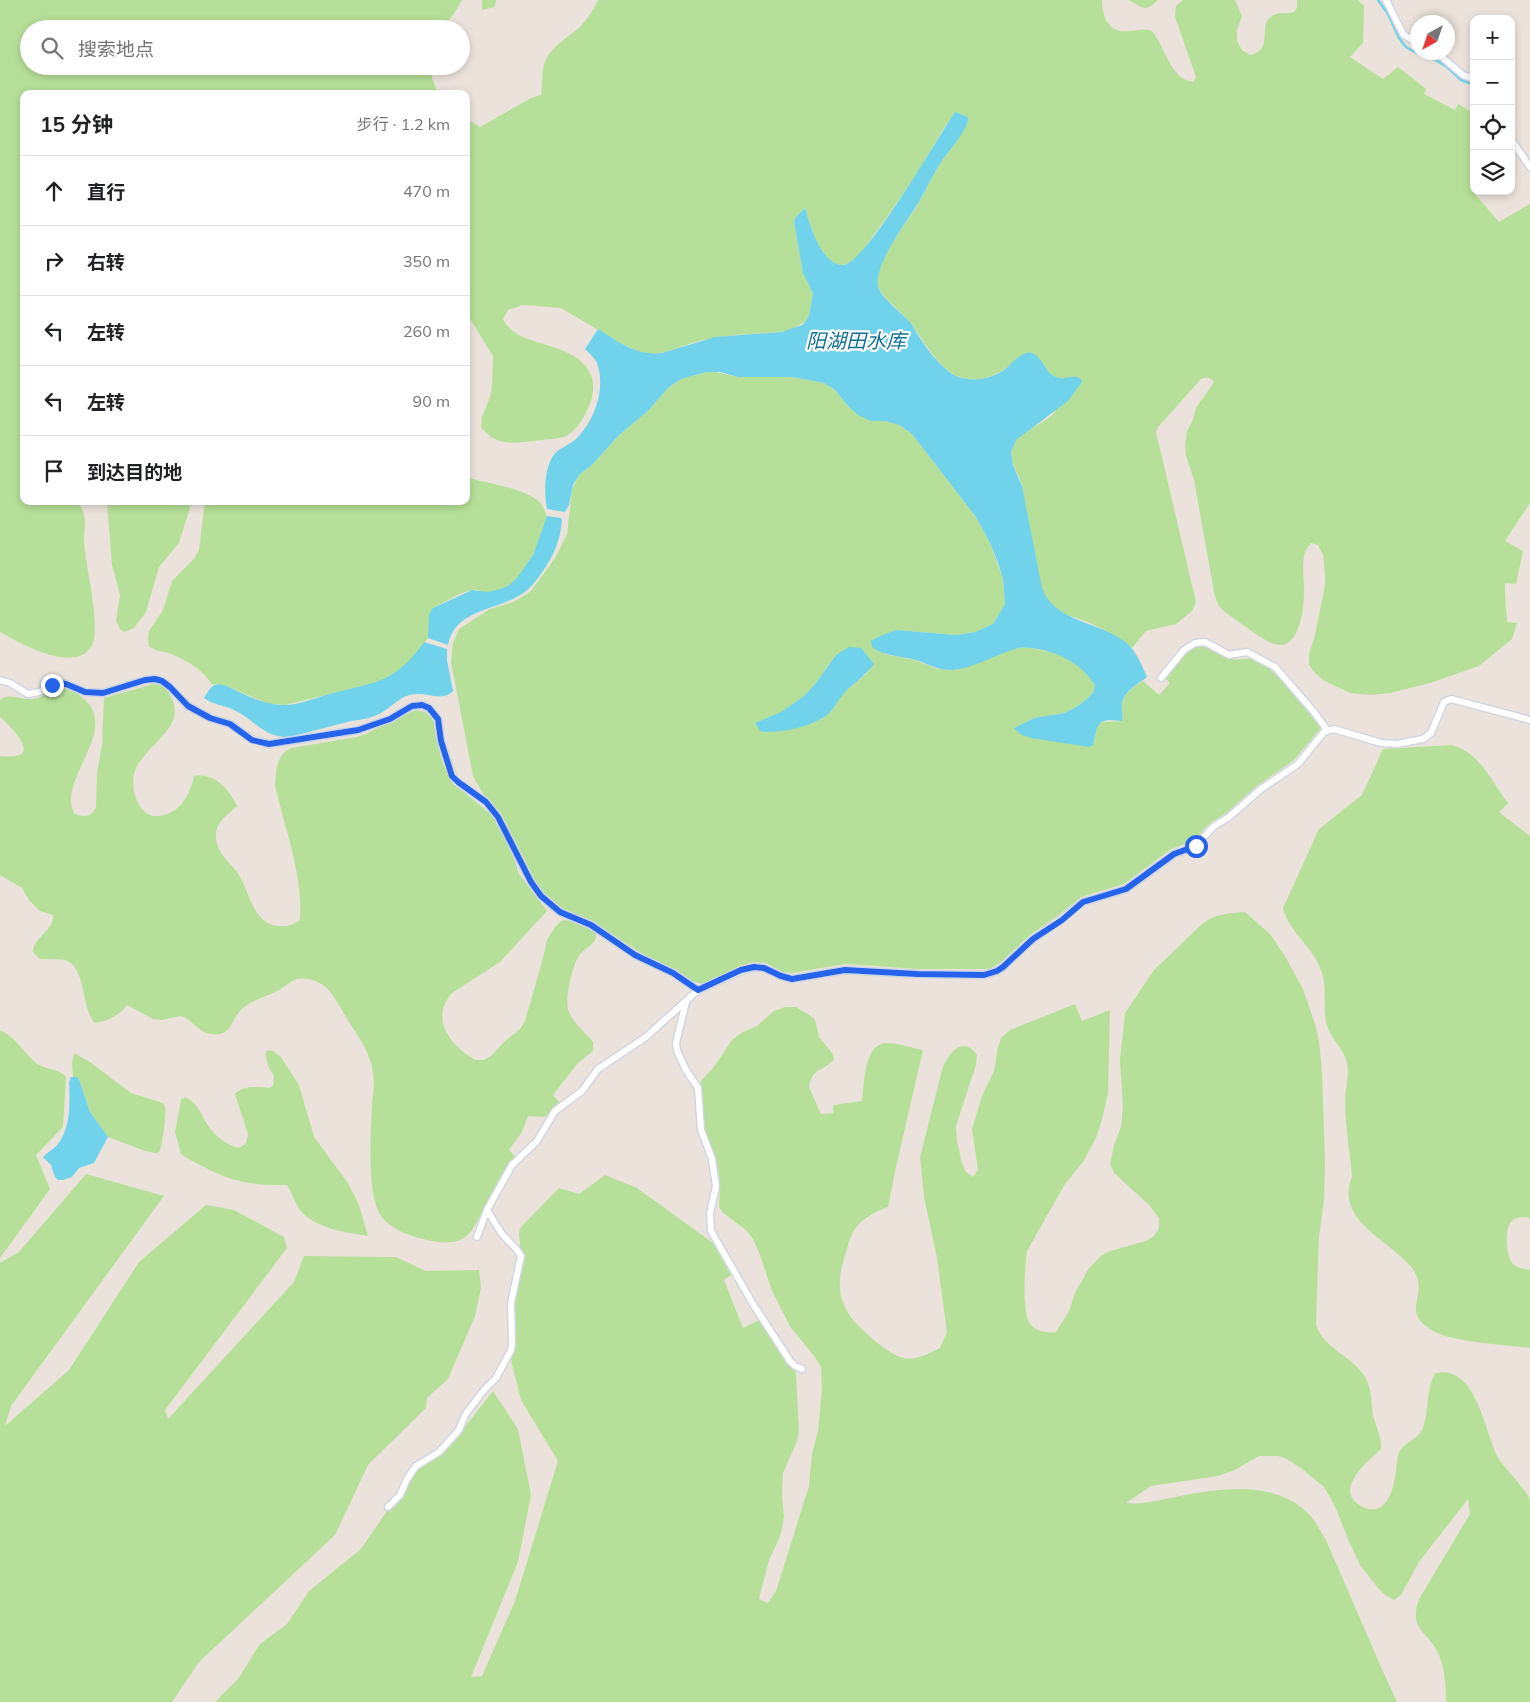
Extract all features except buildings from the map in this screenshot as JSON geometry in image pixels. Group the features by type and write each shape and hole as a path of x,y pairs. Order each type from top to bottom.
{"street":[{"path":"1386,0 1403,34 1410,39"},
{"path":"1445,60 1463,75 1470,78"},
{"path":"1515,145 1530,167"},
{"path":"1161,678 1184,650 1196,643 1205,642 1232,655 1247,652 1275,667 1327,730"},
{"path":"0,680 28,694 39,692 59,683 85,692 103,693 145,680 155,679 162,681 170,687 188,706 210,718 230,724 252,740 269,744 358,730 385,722 412,706 422,705 429,708 438,719 441,741 452,776 486,802 498,817 531,882 541,896 560,912 591,925 635,955 673,973 698,990"},
{"path":"477,1237 487,1210 512,1165 537,1141 555,1111 582,1091 598,1069 646,1036 698,990 741,970 754,967 764,968 792,979 845,970 984,975 997,971 1033,939 1062,920 1083,902 1126,889 1174,854 1196,846 1213,827 1229,818 1261,790 1298,764 1321,734 1327,730 1334,729 1381,743 1397,744 1424,739 1433,731 1444,702 1451,699 1530,720"},
{"path":"686,1000 676,1043 677,1051 686,1070 698,1088 701,1130 712,1158 716,1186 710,1213 711,1231 753,1304 790,1361 802,1370"},
{"path":"388,1507 400,1495 407,1478 416,1466 439,1452 459,1430 465,1415 496,1378 511,1350 511,1303 521,1256 502,1234 487,1210"}],"green space":[{"path":"0,0 462,0 449,20 20,20 20,75 431,75 436,90 20,90 20,505 80,505 85,523 84,546 94,611 95,632 91,647 83,655 72,658 46,654 0,632"},
{"path":"482,0 496,0 495,7 482,10"},
{"path":"598,0 1102,0 1104,15 1112,27 1121,31 1152,31 1173,68 1185,80 1193,82 1196,77 1175,17 1176,6 1183,0 1235,0 1242,16 1237,30 1237,41 1242,50 1250,55 1262,48 1266,24 1269,19 1276,14 1294,12 1297,8 1297,0 1358,0 1364,6 1363,43 1350,57 1383,79 1398,67 1426,89 1424,94 1455,110 1458,104 1470,111 1470,195 1476,195 1499,222 1530,204 1530,503 1505,541 1523,551 1516,584 1505,583 1507,622 1517,623 1512,639 1479,666 1430,683 1390,693 1370,695 1350,693 1323,680 1309,665 1309,654 1315,635 1325,585 1323,555 1318,545 1311,543 1305,551 1304,557 1304,600 1301,617 1296,633 1286,644 1280,645 1265,640 1223,610 1214,592 1194,480 1186,456 1185,446 1187,431 1196,408 1214,382 1207,378 1201,379 1158,427 1156,432 1196,602 1192,611 1176,624 1146,631 1132,648 1112,634 1053,607 1049,603 1040,582 1021,481 1011,457 1016,440 1053,414 1057,407 1065,378 1057,378 1048,372 1042,362 1017,359 1000,372 986,378 968,379 956,376 938,361 908,320 881,293 877,283 881,265 892,244 915,209 941,162 967,125 956,112 896,204 857,258 848,264 835,264 828,259 818,243 805,208 795,218 794,222 803,273 813,294 809,315 805,322 790,330 702,340 662,353 645,354 622,344 561,308 523,305 508,310 503,319 511,329 521,336 575,356 585,365 592,378 593,394 582,420 564,437 516,443 493,438 481,427 482,417 492,387 493,356 470,319 470,121 480,127 531,98 541,95 543,68 547,58 555,47 581,26"},
{"path":"1129,0 1158,0 1150,7 1144,8"},
{"path":"711,371 738,377 792,377 824,383 835,390 847,405 871,421 885,421 899,425 912,434 976,517 990,543 1003,579 1005,605 993,624 975,632 956,635 896,630 884,654 914,660 938,669 955,670 1013,649 1026,647 1055,653 1070,660 1084,671 1095,685 1093,693 1076,707 1064,713 1034,718 1014,728 1089,747 1093,745 1097,728 1101,722 1122,721 1123,701 1130,691 1143,681 1159,695 1170,683 1164,677 1179,659 1189,650 1203,647 1232,659 1254,659 1262,663 1290,689 1321,728 1294,760 1258,785 1226,813 1210,823 1193,841 1171,849 1124,884 1081,897 1030,935 1000,963 989,969 917,969 845,964 792,973 783,972 766,963 753,962 702,984 692,981 655,962 601,927 572,916 558,908 546,897 534,881 498,813 483,794 473,776 451,662 453,643 459,629 490,609 513,602 530,592 555,558 567,534 572,489 580,474 592,465 619,435 648,411 668,388 681,379","holes":["836,655 874,664 866,674 845,691 822,719 807,725 764,732 755,723 781,713 804,696"]},
{"path":"470,478 528,494 542,505 547,516 529,563 514,582 491,592 467,591 433,608 428,638 414,657 399,671 376,683 285,705 269,704 224,685 212,685 205,675 189,663 149,646 149,631 163,610 172,581 194,559 199,550 205,505 470,505"},
{"path":"107,505 191,505 179,543 159,567 146,612 134,628 124,632 120,629 116,620 120,595 112,565"},
{"path":"153,684 162,685 172,698 175,710 168,730 136,768 133,782 136,798 140,806 151,815 166,814 172,812 183,802 190,790 194,776 208,777 220,783 237,806 218,826 216,836 218,848 239,875 258,914 270,924 279,926 290,925 300,920 299,886 296,869 275,785 278,764 282,755 291,748 366,734 415,710 425,712 432,718 436,727 440,754 448,775 456,786 492,815 501,826 508,838 519,874 547,911 500,962 452,993 445,1003 443,1022 446,1031 458,1047 475,1060 484,1060 492,1055 520,1029 525,1021 547,940 555,927 561,921 566,920 596,932 595,940 581,953 576,961 567,1000 571,1017 593,1042 593,1051 578,1063 553,1095 559,1102 545,1117 528,1116 522,1132 509,1150 515,1156 496,1184 473,1229 459,1241 449,1243 436,1242 414,1236 393,1227 381,1216 376,1206 371,1178 371,1129 374,1085 372,1066 360,1038 340,1006 323,985 308,979 293,980 277,991 243,1008 227,1031 220,1034 207,1033 181,1016 162,1020 153,1019 127,1005 113,1017 95,1023 87,1008 81,980 73,965 64,960 40,959 33,952 34,946 50,925 53,915 40,911 29,900 22,888 0,875 0,756 16,756 22,753 24,749 18,737 0,717 0,700 9,697 32,699 60,688 65,688 77,693 93,711 95,725 92,740 73,786 71,800 74,813 87,816 93,813 96,807 104,698"},
{"path":"1451,745 1461,748 1484,768 1508,803 1499,812 1530,836 1530,1218 1520,1217 1513,1220 1507,1231 1507,1237 1511,1261 1517,1267 1530,1270 1530,1348 1453,1338 1433,1331 1417,1316 1419,1287 1412,1268 1357,1218 1351,1206 1349,1192 1352,1177 1345,1110 1347,1063 1326,1022 1324,986 1319,964 1291,925 1283,908 1319,829 1362,795 1383,749"},
{"path":"1245,912 1270,934 1285,956 1303,989 1319,1041 1322,1070 1325,1163 1324,1200 1319,1237 1316,1324 1325,1340 1353,1363 1365,1377 1370,1391 1373,1415 1381,1445 1381,1449 1362,1467 1352,1482 1350,1490 1352,1497 1360,1505 1371,1509 1382,1506 1387,1501 1393,1487 1400,1451 1423,1428 1430,1386 1435,1373 1449,1373 1461,1379 1470,1389 1478,1403 1499,1459 1526,1492 1530,1501 1530,1702 1446,1702 1443,1666 1435,1647 1421,1630 1416,1618 1419,1599 1470,1514 1468,1499 1419,1562 1401,1595 1394,1600 1378,1588 1360,1565 1334,1504 1324,1487 1287,1459 1278,1456 1259,1456 1235,1470 1218,1476 1151,1486 1126,1503 1144,1503 1209,1491 1244,1489 1277,1495 1293,1502 1307,1512 1326,1540 1397,1702 215,1702 238,1679 260,1644 287,1624 309,1591 361,1549 413,1473 446,1451 493,1391 518,1429 531,1495 518,1562 471,1677 482,1676 515,1601 558,1461 521,1400 511,1360 520,1228 559,1188 579,1194 605,1175 637,1188 713,1243 731,1275 724,1280 743,1328 759,1320 796,1373 799,1431 797,1441 783,1473 784,1517 782,1529 769,1560 759,1599 768,1603 776,1591 809,1486 812,1454 818,1431 822,1388 821,1367 791,1328 772,1291 753,1239 746,1230 722,1212 719,1207 720,1184 718,1167 702,1123 699,1087 701,1081 713,1068 732,1040 741,1033 757,1026 774,1011 785,1007 796,1007 811,1016 815,1020 819,1037 833,1054 834,1059 816,1072 809,1087 821,1114 833,1113 833,1105 862,1101 866,1068 872,1052 877,1046 888,1043 923,1050 888,1207 867,1217 855,1229 849,1240 840,1280 842,1300 851,1317 858,1325 875,1341 899,1357 921,1357 940,1348 947,1332 937,1258 924,1197 920,1157 942,1070 948,1058 961,1046 966,1046 977,1055 976,1065 956,1126 962,1163 966,1172 973,1177 978,1170 972,1129 982,1096 994,1071 1001,1038 1010,1030 1075,1004 1082,1021 1110,1010 1108,1093 1096,1138 1083,1162 1065,1184 1027,1251 1024,1289 1028,1319 1031,1325 1040,1331 1056,1332 1069,1311 1075,1293 1089,1268 1102,1255 1110,1251 1146,1241 1154,1236 1159,1228 1159,1218 1149,1205 1114,1173 1110,1164 1114,1145 1121,1127 1123,1108 1120,1060 1125,1013 1154,970 1202,924 1222,915"},
{"path":"0,1030 15,1040 39,1065 59,1072 66,1077 63,1127 36,1155 50,1189 0,1258"},
{"path":"268,1050 281,1057 299,1085 314,1137 348,1183 359,1205 368,1236 331,1229 314,1222 300,1210 287,1185 243,1182 213,1172 181,1154 175,1132 181,1100 185,1097 196,1105 217,1136 230,1145 239,1148 246,1143 248,1134 235,1094 242,1089 270,1088 273,1085 274,1076 269,1068 265,1054"},
{"path":"74,1053 90,1062 131,1093 163,1103 165,1106 165,1122 159,1152 145,1151 108,1137 90,1112 79,1079 73,1077 72,1063"},
{"path":"86,1174 164,1196 11,1406 5,1426 69,1370 139,1262 206,1205 234,1210 284,1237 287,1248 165,1410 168,1419 294,1282 304,1256 396,1257 426,1271 479,1270 481,1288 475,1316 448,1379 427,1398 426,1408 368,1465 335,1535 199,1662 172,1702 0,1702 0,1263 19,1252"}],"water":[{"name":"阳湖田水库","path":"955,112 968,117 966,127 943,159 919,202 886,254 878,277 878,286 887,300 910,322 932,355 943,367 953,374 967,379 983,379 998,374 1024,354 1032,353 1039,358 1052,375 1059,378 1078,377 1081,379 1082,382 1068,401 1016,440 1011,452 1013,465 1022,486 1042,588 1048,599 1056,608 1066,614 1102,629 1124,641 1135,653 1147,677 1125,695 1122,704 1122,721 1109,720 1101,722 1097,728 1093,745 1089,747 1031,738 1020,734 1014,728 1034,718 1064,713 1076,707 1093,693 1095,685 1090,678 1084,671 1063,657 1026,647 1007,652 969,667 948,670 912,659 887,654 872,647 871,641 896,630 956,635 975,632 993,624 1005,604 1003,579 990,543 976,517 912,434 899,425 885,421 871,421 858,415 835,390 824,383 792,377 738,377 720,372 707,372 681,379 668,388 648,411 619,435 592,465 580,474 573,485 569,505 565,512 547,509 545,496 550,462 555,453 577,438 583,431 594,413 597,403 600,383 599,373 596,361 585,349 598,329 636,350 662,353 715,337 782,332 802,325 809,315 813,294 803,273 794,222 795,218 805,208 818,243 828,258 835,263 843,265 853,259 868,244 884,223"},
{"path":"547,516 561,518 560,535 549,562 530,587 516,598 469,616 452,633 448,645 428,638 429,614 433,608 472,590 488,592 500,589 508,586 517,578 533,555"},
{"path":"424,642 447,649 447,660 453,691 445,696 408,695 374,716 290,737 281,737 266,732 234,710 204,698 214,685 220,684 245,695 274,704 287,705 304,702 381,680 403,667"},
{"path":"849,647 861,648 874,664 846,691 827,715 813,723 795,729 775,732 760,731 755,723 781,712 804,696 836,655"},
{"path":"71,1077 79,1079 90,1112 108,1137 94,1163 79,1168 72,1177 58,1180 51,1165 43,1157 58,1144 65,1130 69,1114 69,1082"}],"waterway":[{"path":"1378,0 1406,47 1434,59 1447,67 1461,80 1470,83"}],"route":[{"path":"52,685 66,684 85,692 103,693 148,679 155,679 162,681 170,687 188,706 210,718 230,724 252,740 269,744 368,728 402,713 412,706 422,705 429,708 438,719 441,741 452,776 486,802 498,817 520,862 541,896 560,912 591,925 635,955 673,973 698,990 741,970 754,967 764,968 784,978 792,979 845,970 917,974 990,974 1003,967 1033,939 1062,920 1083,902 1126,889 1174,854 1196,846"}]}
